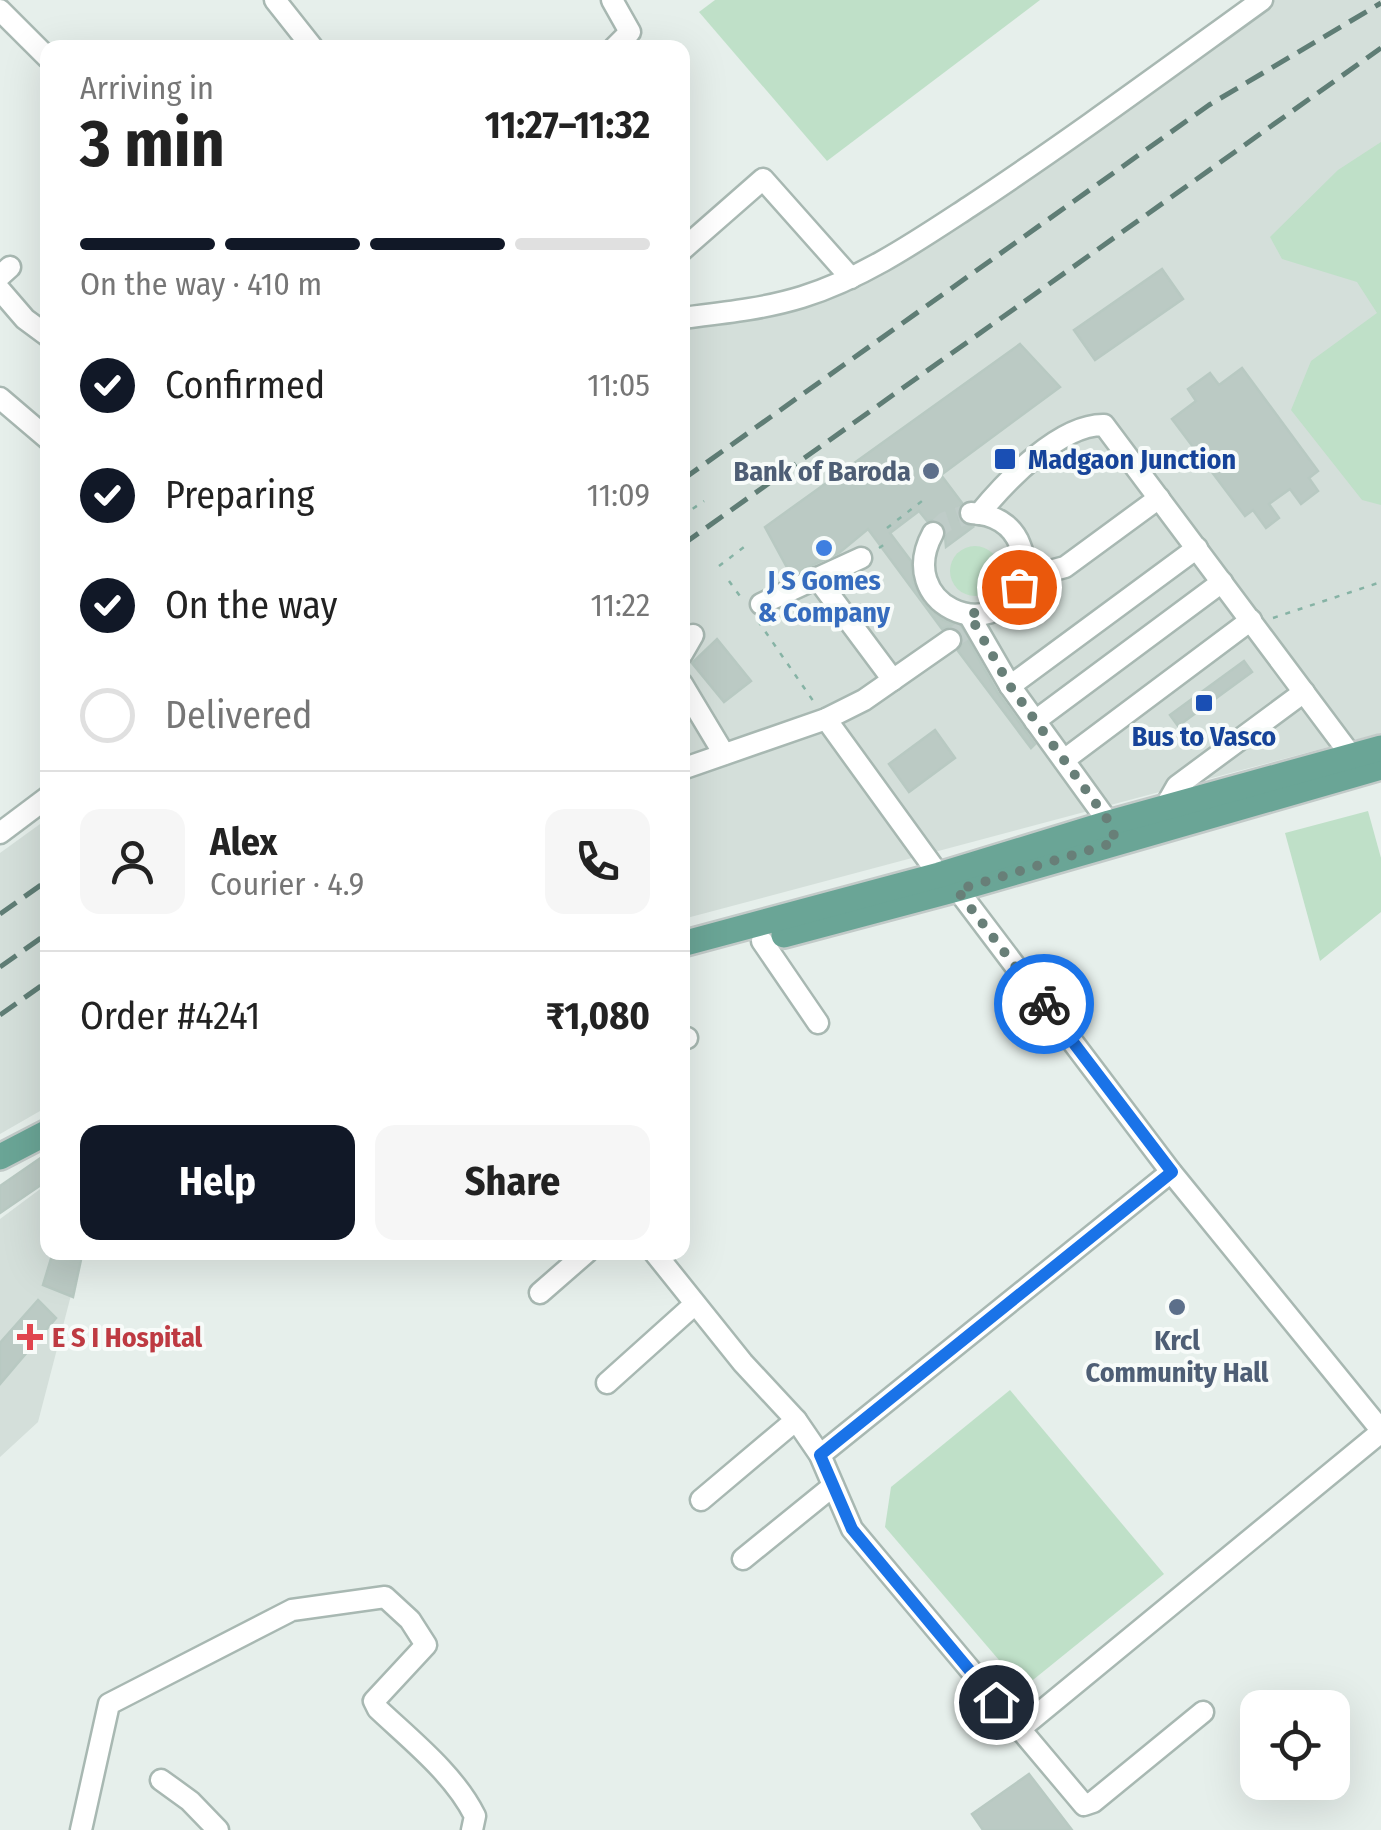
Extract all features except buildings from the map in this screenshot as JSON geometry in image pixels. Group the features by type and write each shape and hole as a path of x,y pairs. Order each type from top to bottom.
{"main road":[{"path":"690,942 872,902 1365,765 1381,748"},
{"path":"1113,832 1165,807 1365,765"},
{"path":"690,960 872,902"},
{"path":"0,1158 40,1136"},
{"path":"0,1175 40,1154"}],"street":[{"path":"275,0 308,40"},
{"path":"612,0 630,32 622,40"},
{"path":"690,317 752,310 804,296 851,278 905,249 1025,170 1262,0"},
{"path":"0,10 40,50"},
{"path":"690,243 763,179 851,278"},
{"path":"0,290 40,330"},
{"path":"0,398 40,433"},
{"path":"690,766 826,718 864,700 961,628 1010,600 1024,572 1019,540 1009,527 975,514 1007,480 1074,430 1088,425 1104,425 1304,692 1365,765"},
{"path":"1024,572 1053,572 1065,567 1160,498"},
{"path":"933,533 923,561 930,590 953,611 961,628 1010,686 1113,832"},
{"path":"1010,686 1196,548"},
{"path":"761,604 870,553"},
{"path":"817,578 893,680"},
{"path":"1035,721 1222,582"},
{"path":"1064,760 1252,622"},
{"path":"1165,807 1177,786 1304,692"},
{"path":"690,697 724,754"},
{"path":"826,718 1172,1172 1381,1431 1020,1729"},
{"path":"0,832 40,803"},
{"path":"762,940 818,1023"},
{"path":"820,1455 1172,1172"},
{"path":"540,1292 578,1260"},
{"path":"660,1260 796,1420 820,1455 852,1529 1084,1805 1093,1802 1203,1712"},
{"path":"607,1383 695,1304"},
{"path":"700,1500 796,1420"},
{"path":"742,1559 833,1486"},
{"path":"82,1829 109,1704 292,1610 386,1596 410,1620 426,1645 374,1701 378,1710 467,1800 476,1816 472,1830"},
{"path":"161,1780 190,1801 218,1830"}],"path":[{"path":"690,511 704,501"},
{"path":"887,528 922,501"},
{"path":"870,553 888,542"},
{"path":"718,566 748,544"},
{"path":"1252,622 1381,582"},
{"path":"762,628 826,718"}],"shaded area":[{"name":"Madgaon Junction","path":"1275,0 1381,0 1381,733 690,917 690,326 870,279 930,245"},
{"path":"40,824 40,1111 0,1134 0,853"},
{"name":"E S I Hospital","path":"40,1189 40,1260 80,1260 38,1422 0,1457 0,1219"}],"green space":[{"path":"715,0 1040,0 827,161 699,12"},
{"path":"1381,142 1381,505 1362,500 1291,410 1311,361 1377,313 1357,282 1282,259 1270,237 1338,170"},
{"path":"975,546 993,553 1000,571 993,589 975,596 957,589 950,571 957,553"},
{"path":"1368,811 1381,858 1381,912 1320,961 1285,833"},
{"path":"1010,1390 1164,1574 1023,1688 885,1527 891,1487"}],"tunnel":[{"path":"933,533 945,522 971,513"},
{"path":"950,640 963,631"}],"railway":[{"path":"690,474 1209,105 1381,3"},
{"path":"690,539 1381,48"},
{"path":"0,914 40,886"},
{"path":"0,967 40,939"},
{"path":"0,1015 40,987"}],"way so far":[{"path":"1019,587 998,608 984,614 969,614 1010,686 1110,823 1116,842 957,890 1044,1004"}],"place":[{"name":"Madgaon Junction","path":"1005,459"},
{"name":"Bank of Baroda","path":"931,471"},
{"name":"J S Gomes & Company","path":"824,548"},
{"name":"Bus to Vasco","path":"1204,703"},
{"name":"Krcl Community Hall","path":"1177,1307"},
{"name":"E S I Hospital","path":"30,1337"}],"route":[{"path":"996,1702 852,1529 820,1455 1172,1172 1044,1004"}]}
